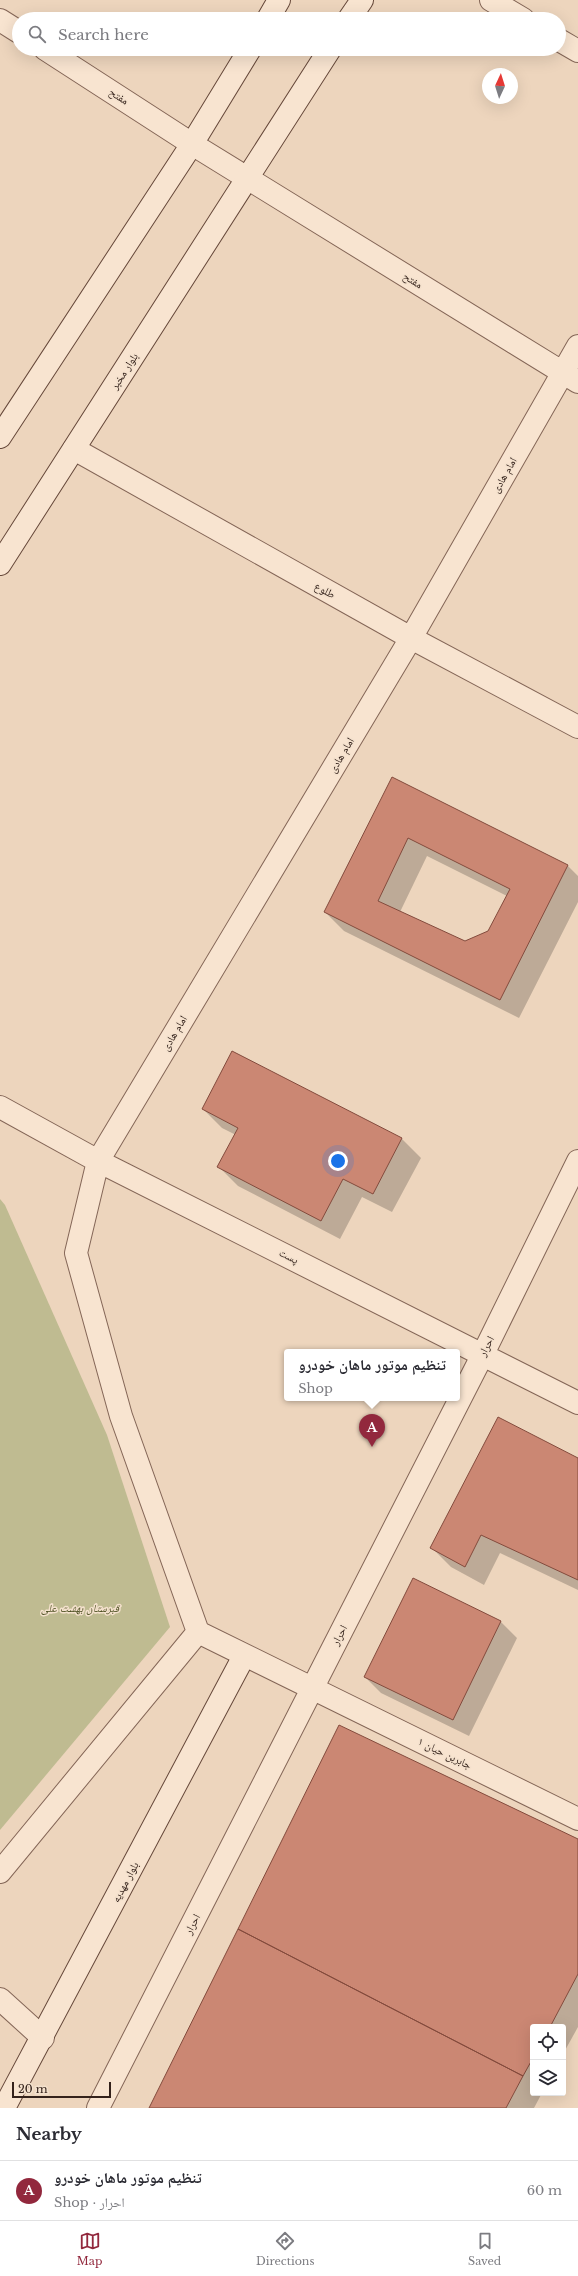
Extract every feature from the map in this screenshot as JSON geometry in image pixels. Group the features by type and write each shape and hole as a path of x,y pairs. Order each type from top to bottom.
{"street":[{"path":"272,12 279,0"},
{"path":"354,12 362,0"},
{"path":"491,0 511,12"},
{"path":"0,20 12,28"},
{"path":"566,44 578,52"},
{"name":"مفتح","path":"57,56 192,144 570,378"},
{"path":"0,437 192,144 246,56"},
{"name":"بلوار مخبر","path":"0,564 325,56"},
{"name":"امام هادی","path":"198,1632 121,1416 76,1253 98,1161 411,638 570,378 578,346"},
{"name":"طلوع","path":"74,449 411,638 578,727"},
{"name":"پست","path":"0,1107 98,1161 578,1403"},
{"name":"احرار","path":"460,1399 578,1161"},
{"name":"احرار","path":"98,2108 459,1401"},
{"path":"0,1872 198,1632"},
{"name":"جابربن حیان ۱","path":"198,1632 244,1656 312,1687 578,1819"},
{"name":"بلوار مهدیه","path":"4,2108 43,2038 244,1656"},
{"path":"0,1999 43,2038"}],"green space":[{"name":"قبرستان بهشت علی","path":"0,1199 5,1205 107,1435 170,1627 0,1830"}],"building":[{"path":"392,777 568,865 500,1000 324,912","holes":["408,838 510,889 488,931 465,941 378,901"]},
{"path":"232,1051 402,1138 373,1194 343,1179 321,1221 217,1167 238,1128 202,1109"},
{"path":"498,1417 578,1458 578,1580 481,1535 465,1567 430,1548"},
{"path":"413,1578 501,1621 453,1720 364,1677"},
{"path":"339,1725 578,1839 578,1974 552,2024 530,2024 530,2063 523,2076 238,1929"},
{"path":"238,1929 523,2076 506,2108 149,2108"}],"place":[{"name":"تنظیم موتور ماهان خودرو","path":"372,1447"}]}
